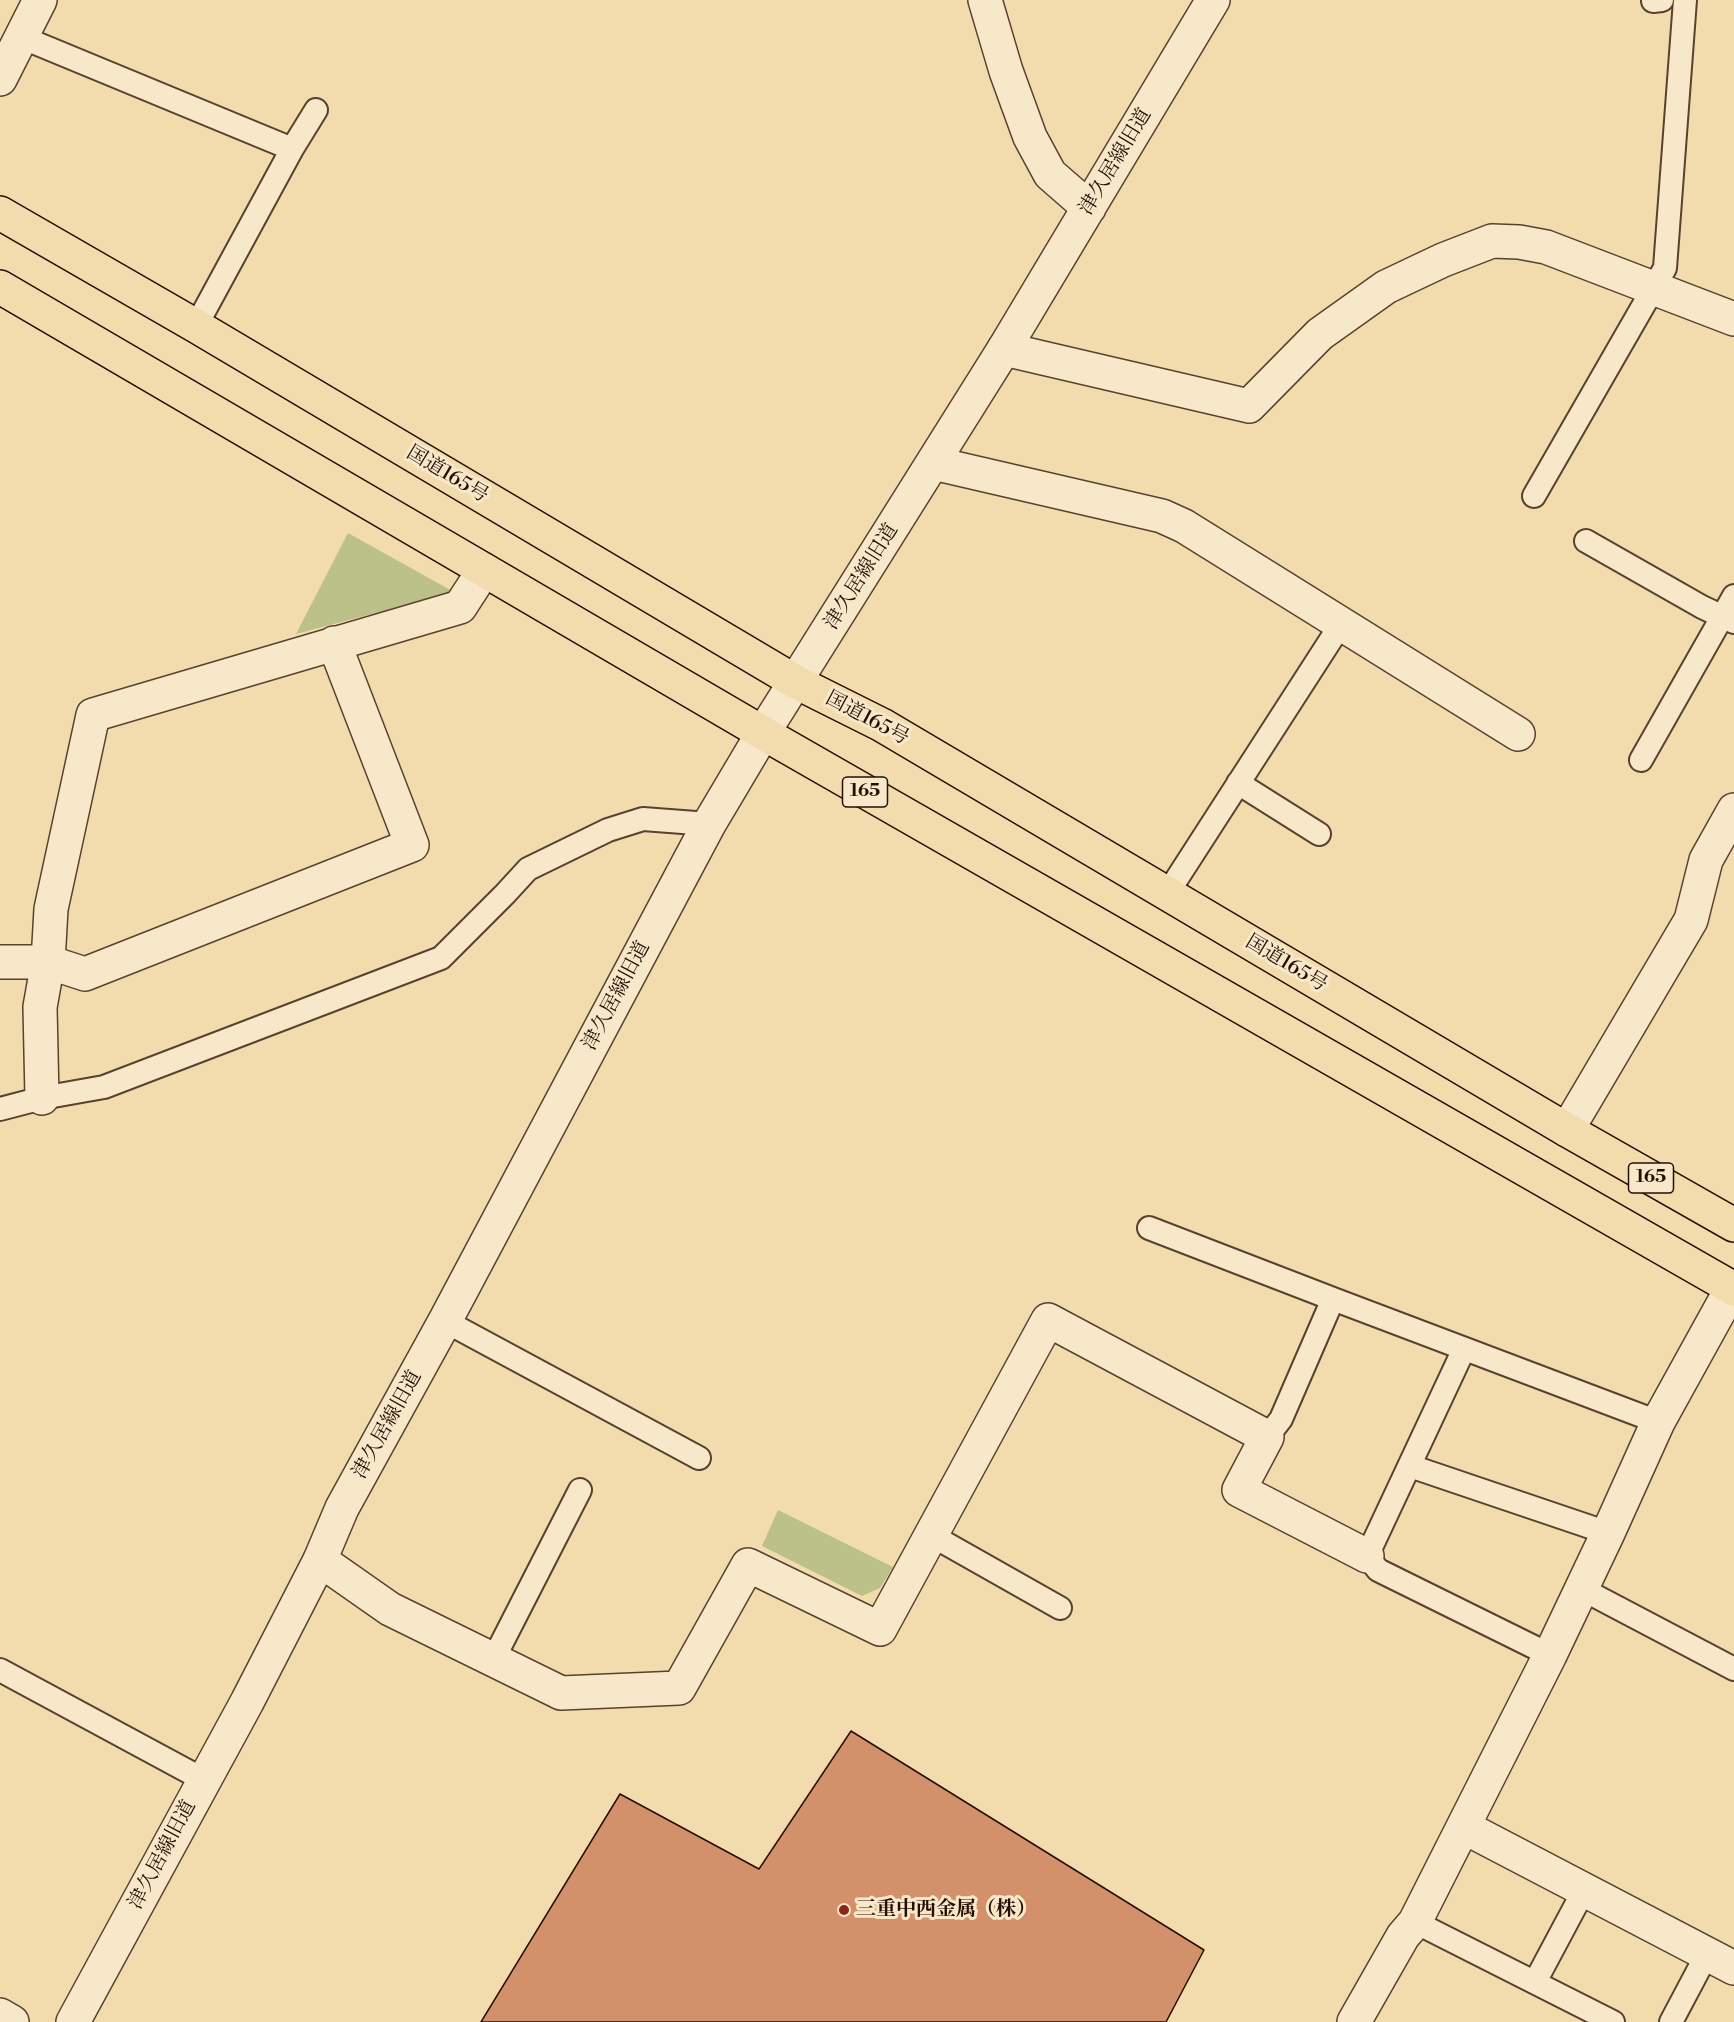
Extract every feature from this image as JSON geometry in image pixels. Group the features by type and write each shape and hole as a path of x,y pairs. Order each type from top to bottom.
{"highway":[{"name":"国道165号","path":"0,213 196,326 796,682 882,725 1567,1130 1734,1225"},
{"name":"165","path":"0,287 763,733 1733,1288"}],"street":[{"path":"0,79 40,0"},
{"path":"985,0 1006,71 1030,137 1050,174 1089,208"},
{"name":"津久居線旧道","path":"73,2022 320,1560 342,1508 445,1321 709,824 763,733 1004,349 1213,0"},
{"path":"1004,349 1249,406 1320,334 1386,287 1443,260 1492,241 1546,247 1734,319"},
{"path":"933,463 1162,516 1184,526 1518,734"},
{"path":"42,1098 40,1007 48,962 51,909 93,715 460,607 484,570"},
{"path":"0,962 48,962 85,974 412,845 334,643"},
{"path":"1567,1130 1691,920 1706,860 1734,810"},
{"path":"1354,2022 1403,1936 1415,1923 1550,1655 1658,1422 1733,1288"},
{"path":"320,1560 390,1610 561,1693 680,1688 748,1565 880,1629 1048,1320 1267,1437 1239,1490 1368,1556"},
{"path":"1464,1827 1720,1961"},
{"path":"0,2015 12,2022"}],"lane":[{"path":"1534,496 1665,268 1685,0"},
{"path":"21,37 292,149"},
{"path":"196,326 292,149 316,110"},
{"path":"1586,540 1702,607 1730,611 1641,760"},
{"path":"1167,894 1341,624"},
{"path":"1238,783 1319,834"},
{"path":"0,1109 42,1098 104,1087 441,958 528,869 608,830 643,819 709,824"},
{"path":"1149,1228 1658,1422"},
{"path":"1267,1437 1281,1419 1333,1299"},
{"path":"445,1321 699,1458"},
{"path":"1464,1349 1368,1556 1378,1570 1550,1655"},
{"path":"1410,1466 1608,1533"},
{"path":"494,1660 580,1490"},
{"path":"931,1535 1060,1608"},
{"path":"1582,1589 1734,1669"},
{"path":"0,1670 204,1780"},
{"path":"1535,1982 1584,1890"},
{"path":"1415,1923 1613,2022"},
{"path":"1671,2022 1720,1961"}],"green space":[{"path":"348,533 454,592 296,634"},
{"path":"778,1510 893,1567 880,1588 862,1596 762,1546"}],"building":[{"name":"三重中西金属（株）","path":"851,1731 1204,1950 1166,2022 481,2022 620,1794 759,1869"}],"place":[{"name":"三重中西金属（株）","path":"844,1910"}]}
